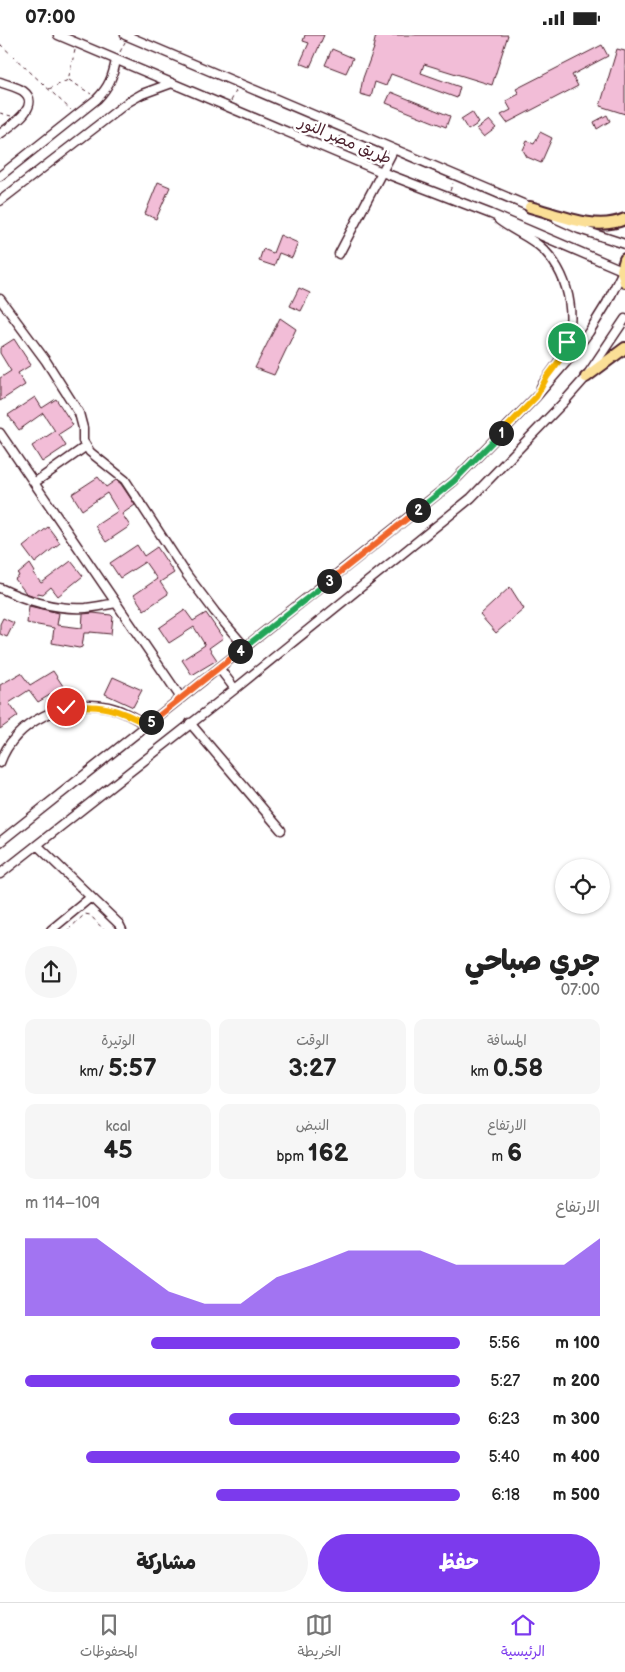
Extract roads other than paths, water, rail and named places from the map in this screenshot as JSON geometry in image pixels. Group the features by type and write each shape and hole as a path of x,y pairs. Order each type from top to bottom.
{"main road":[{"path":"530,207 594,225 609,224 625,219"},
{"path":"623,275 625,259"},
{"path":"586,377 625,347"}],"street":[{"name":"طريق مصر النور","path":"58,35 382,172 492,214 623,275"},
{"name":"طريق مصر النور","path":"126,36 344,127 579,229 625,245"},
{"path":"0,176 98,99 111,80 116,60"},
{"path":"0,82 23,92 28,99 29,107 25,114 0,134"},
{"path":"0,201 128,102 142,94 172,83"},
{"path":"339,254 394,149"},
{"path":"492,214 510,229 528,237 544,250 565,283 570,303 571,323 567,342 559,361 536,397"},
{"path":"0,841 454,481 536,397 570,359 589,332 623,275"},
{"path":"0,299 46,361 79,413 85,447 125,481 187,575 245,647"},
{"path":"0,873 234,689 471,498 586,377 625,319"},
{"path":"0,433 181,698"},
{"path":"34,483 85,447"},
{"path":"0,588 24,599 54,607 86,608 116,603"},
{"path":"219,668 234,689"},
{"path":"0,763 13,741 28,726 46,714 66,707 87,705 108,707 128,714 147,725"},
{"path":"190,723 282,830"},
{"path":"37,845 122,928"},
{"path":"51,929 91,897"}]}
